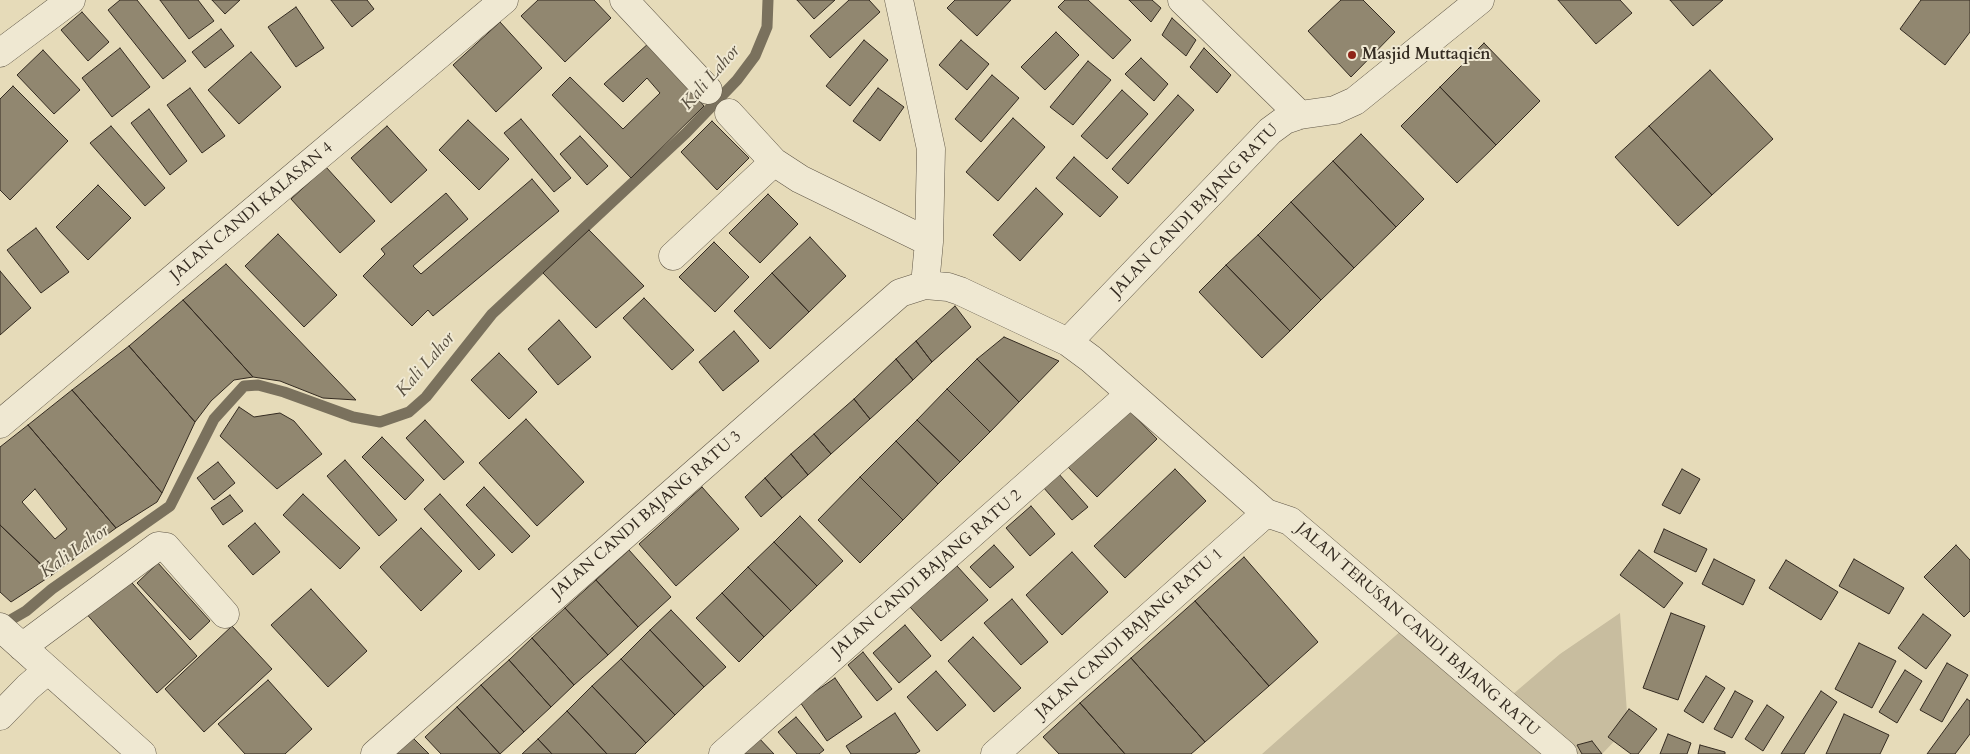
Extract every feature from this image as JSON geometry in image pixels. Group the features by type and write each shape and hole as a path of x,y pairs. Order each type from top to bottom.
{"street":[{"path":"0,53 71,0"},
{"name":"JALAN CANDI KALASAN 4","path":"0,424 504,0"},
{"path":"624,0 708,90"},
{"path":"899,0 931,149 929,242 925,285 948,287 960,291 1068,342 1091,359 1266,513"},
{"path":"1182,0 1300,115"},
{"name":"JALAN CANDI BAJANG RATU","path":"1068,342 1270,131 1285,120 1300,115 1335,110 1355,101 1480,0"},
{"path":"729,113 774,162 800,179 929,242"},
{"path":"673,256 774,162"},
{"name":"JALAN CANDI BAJANG RATU 3","path":"375,754 900,293 925,285"},
{"name":"JALAN CANDI BAJANG RATU 2","path":"723,754 1130,394"},
{"name":"JALAN CANDI BAJANG RATU 1","path":"995,754 1266,513"},
{"name":"JALAN TERUSAN CANDI BAJANG RATU","path":"1266,513 1290,521 1563,754"},
{"path":"142,754 10,635 158,546 166,547 225,614"},
{"path":"0,716 48,670"}],"shaded area":[{"path":"1620,613 1628,727 1602,754 1262,754 1403,629 1492,712 1560,654"}],"building":[{"path":"120,0 137,0 186,61 163,79 108,10"},
{"path":"160,0 198,0 214,21 189,39"},
{"path":"212,0 240,0 225,14"},
{"path":"331,0 367,0 374,9 352,27"},
{"path":"538,0 594,0 611,18 565,62 521,16"},
{"path":"797,0 835,0 814,19"},
{"path":"849,0 869,0 880,12 830,58 810,36"},
{"path":"955,0 1011,0 977,36 947,8"},
{"path":"1065,0 1088,0 1131,40 1113,59 1058,7"},
{"path":"1129,0 1152,0 1161,8 1151,22"},
{"name":"Masjid Muttaqien","path":"1341,0 1363,0 1395,32 1351,77 1308,31"},
{"path":"1558,0 1620,0 1632,13 1596,44"},
{"path":"1670,0 1723,0 1693,26"},
{"path":"1921,0 1970,0 1970,32 1945,65 1900,29"},
{"path":"296,7 324,48 296,67 268,27"},
{"path":"82,12 109,42 88,61 61,30"},
{"path":"1172,18 1196,40 1186,56 1162,35"},
{"path":"500,22 542,68 496,112 453,65"},
{"path":"221,29 234,46 205,68 192,52"},
{"path":"1056,32 1079,55 1045,90 1021,67"},
{"path":"864,40 888,60 850,106 826,86"},
{"path":"961,40 989,64 967,90 939,65"},
{"path":"650,42 704,106 631,178 552,95 570,77 623,129 660,93 647,78 623,102 604,84"},
{"path":"1484,43 1540,101 1496,145 1440,87"},
{"path":"120,48 150,87 112,117 82,78"},
{"path":"1204,48 1231,75 1217,93 1190,67"},
{"path":"43,50 80,90 54,114 17,75"},
{"path":"251,52 281,87 239,124 208,90"},
{"path":"1141,58 1168,84 1154,101 1125,74"},
{"path":"1088,61 1111,80 1073,125 1050,107"},
{"path":"1710,70 1773,139 1712,195 1649,126"},
{"path":"992,75 1019,98 981,142 955,119"},
{"path":"13,86 68,141 10,200 0,190 0,99"},
{"path":"1440,87 1496,145 1457,183 1401,126"},
{"path":"190,88 225,136 202,153 167,105"},
{"path":"878,88 904,107 880,141 853,121"},
{"path":"1122,90 1148,114 1107,159 1081,136"},
{"path":"1178,95 1194,110 1128,184 1112,169"},
{"path":"149,109 187,161 170,175 131,123"},
{"path":"1013,118 1045,147 998,201 966,172"},
{"path":"521,119 571,178 554,192 504,133"},
{"path":"468,120 509,159 479,190 439,150"},
{"path":"712,121 749,158 717,190 681,152"},
{"path":"111,126 165,188 145,206 90,143"},
{"path":"387,126 427,170 391,203 351,158"},
{"path":"1649,126 1712,195 1678,226 1615,157"},
{"path":"1361,134 1424,199 1396,227 1333,161"},
{"path":"580,136 608,166 587,185 560,154"},
{"path":"1074,157 1118,197 1100,217 1056,178"},
{"path":"1333,161 1396,227 1354,268 1291,202"},
{"path":"326,167 375,221 340,253 291,199"},
{"path":"532,179 559,211 433,316 428,310 412,326 363,276 385,254 381,249 446,193 468,219 413,266 421,274"},
{"path":"98,185 131,218 88,260 56,227"},
{"path":"1036,188 1063,214 1020,261 993,235"},
{"path":"768,194 798,224 760,263 729,233"},
{"path":"1291,202 1354,268 1321,300 1258,235"},
{"path":"36,228 69,272 41,293 7,250"},
{"path":"589,230 644,286 596,328 543,273"},
{"path":"278,234 337,295 304,327 245,266"},
{"path":"1258,235 1321,300 1290,331 1226,265"},
{"path":"810,237 846,276 809,312 772,273"},
{"path":"714,242 749,277 715,312 679,277"},
{"path":"226,264 356,400 323,398 280,381 253,377 183,300"},
{"path":"1226,265 1290,331 1262,358 1199,292"},
{"path":"0,271 31,308 0,335"},
{"path":"772,273 809,312 770,349 734,311"},
{"path":"644,298 694,350 672,370 623,318"},
{"path":"183,300 253,377 234,380 211,401 195,422 129,346"},
{"path":"955,306 971,327 932,362 916,341"},
{"path":"559,320 591,357 558,385 528,349"},
{"path":"734,331 759,361 723,391 699,362"},
{"path":"1004,337 1059,361 1019,402 977,359"},
{"path":"916,341 932,362 913,380 896,359"},
{"path":"129,346 195,422 162,493 72,390"},
{"path":"499,353 537,392 509,419 471,380"},
{"path":"896,359 913,380 870,419 854,399"},
{"path":"977,359 1019,402 990,432 947,389"},
{"path":"947,389 990,432 960,462 917,420"},
{"path":"72,390 162,493 157,502 116,528 28,425"},
{"path":"854,399 870,419 831,454 814,434"},
{"path":"239,407 254,417 280,413 294,421 322,454 277,489 220,436"},
{"path":"1126,407 1157,439 1097,497 1066,465"},
{"path":"526,419 584,482 537,526 479,463"},
{"path":"425,420 464,462 444,480 406,438"},
{"path":"917,420 960,462 938,484 896,441"},
{"path":"28,425 116,528 52,575 0,525 0,447","holes":["35,489 67,529 55,539 22,502"]},
{"path":"814,434 831,454 808,475 791,454"},
{"path":"382,437 424,480 405,500 362,457"},
{"path":"896,441 938,484 903,520 860,477"},
{"path":"791,454 808,475 782,498 765,478"},
{"path":"345,460 397,520 379,536 327,476"},
{"path":"218,462 235,483 214,500 197,478"},
{"path":"1175,469 1206,501 1125,578 1094,546"},
{"path":"1682,469 1700,479 1680,514 1662,505"},
{"path":"1058,473 1088,507 1072,520 1043,487"},
{"path":"860,477 903,520 860,563 818,520"},
{"path":"765,478 782,498 761,517 745,497"},
{"path":"484,487 530,536 512,553 466,505"},
{"path":"702,487 739,529 676,586 639,544"},
{"path":"303,494 360,548 340,569 283,515"},
{"path":"440,494 495,555 479,570 424,509"},
{"path":"230,495 243,511 223,525 211,508"},
{"path":"1031,506 1055,534 1030,556 1006,528"},
{"path":"800,516 843,561 817,586 774,542"},
{"path":"255,523 280,552 253,575 228,546"},
{"path":"0,525 52,575 11,602 0,592"},
{"path":"421,528 462,571 421,611 380,567"},
{"path":"1664,529 1707,549 1696,572 1654,552"},
{"path":"774,542 817,586 791,611 748,567"},
{"path":"994,545 1014,567 990,588 970,567"},
{"path":"1956,545 1970,560 1970,611 1964,617 1924,577"},
{"path":"629,550 671,597 638,627 596,580"},
{"path":"1639,550 1683,583 1664,608 1620,575"},
{"path":"1072,552 1108,592 1062,635 1026,595"},
{"path":"1244,557 1318,642 1269,686 1195,601"},
{"path":"1714,559 1755,580 1743,605 1702,584"},
{"path":"1854,559 1904,588 1889,614 1839,586"},
{"path":"1786,560 1838,592 1821,620 1769,588"},
{"path":"158,563 210,621 190,640 137,583"},
{"path":"957,566 988,600 941,641 910,607"},
{"path":"748,567 791,611 764,637 722,593"},
{"path":"125,575 197,656 157,693 83,610"},
{"path":"596,580 638,627 608,655 565,608"},
{"path":"311,589 367,651 328,687 271,625"},
{"path":"722,593 764,637 739,662 696,618"},
{"path":"1012,599 1048,642 1021,665 984,623"},
{"path":"1195,601 1269,686 1205,742 1131,658"},
{"path":"565,608 608,655 574,685 532,638"},
{"path":"671,610 726,667 704,687 650,630"},
{"path":"1671,613 1705,626 1678,700 1643,688"},
{"path":"1923,614 1951,635 1926,669 1898,648"},
{"path":"905,625 931,656 899,683 873,653"},
{"path":"232,626 272,669 204,732 165,689"},
{"path":"650,630 704,687 675,715 621,659"},
{"path":"973,637 1021,688 994,712 948,661"},
{"path":"532,638 574,685 551,707 509,660"},
{"path":"1859,643 1896,661 1872,708 1835,689"},
{"path":"863,652 892,689 877,701 848,665"},
{"path":"1131,658 1205,742 1191,754 1125,754 1080,703"},
{"path":"621,659 675,715 646,743 592,686"},
{"path":"509,660 551,707 524,732 481,685"},
{"path":"1947,663 1968,675 1942,722 1920,710"},
{"path":"1905,670 1922,681 1897,723 1879,712"},
{"path":"936,671 966,705 937,731 907,697"},
{"path":"1706,676 1725,688 1703,723 1684,711"},
{"path":"835,678 862,717 827,741 800,702"},
{"path":"268,680 312,729 285,754 245,754 218,724"},
{"path":"481,685 524,732 500,754 457,707"},
{"path":"592,686 646,743 635,754 607,754 567,711"},
{"path":"1735,691 1753,701 1732,738 1714,729"},
{"path":"1821,691 1837,702 1804,754 1781,754"},
{"path":"1967,699 1970,701 1970,734 1955,754 1927,754"},
{"path":"1080,703 1125,754 1059,754 1043,737"},
{"path":"1767,705 1784,717 1763,751 1745,739"},
{"path":"457,707 500,754 441,754 425,737"},
{"path":"1629,709 1657,729 1638,754 1631,754 1608,737"},
{"path":"567,711 607,754 552,754 538,739"},
{"path":"895,713 920,751 915,754 851,754 846,746"},
{"path":"1844,714 1889,735 1880,754 1826,754"},
{"path":"796,717 824,750 819,754 797,754 778,732"},
{"path":"1668,734 1691,743 1687,754 1660,754"},
{"path":"757,736 774,754 738,754"},
{"path":"412,737 429,754 395,754"},
{"path":"538,739 552,754 522,754"},
{"path":"1592,741 1602,754 1582,754 1577,745"},
{"path":"1700,745 1725,752 1725,754 1698,754"}],"waterway":[{"name":"Kali Lahor","path":"0,626 26,611 52,589 170,506 214,419 244,386 258,385 284,392 353,417 380,422 409,412 426,397 492,314 686,133 737,80 755,56 767,27 768,0"}],"place":[{"name":"Masjid Muttaqien","path":"1352,55"}]}
